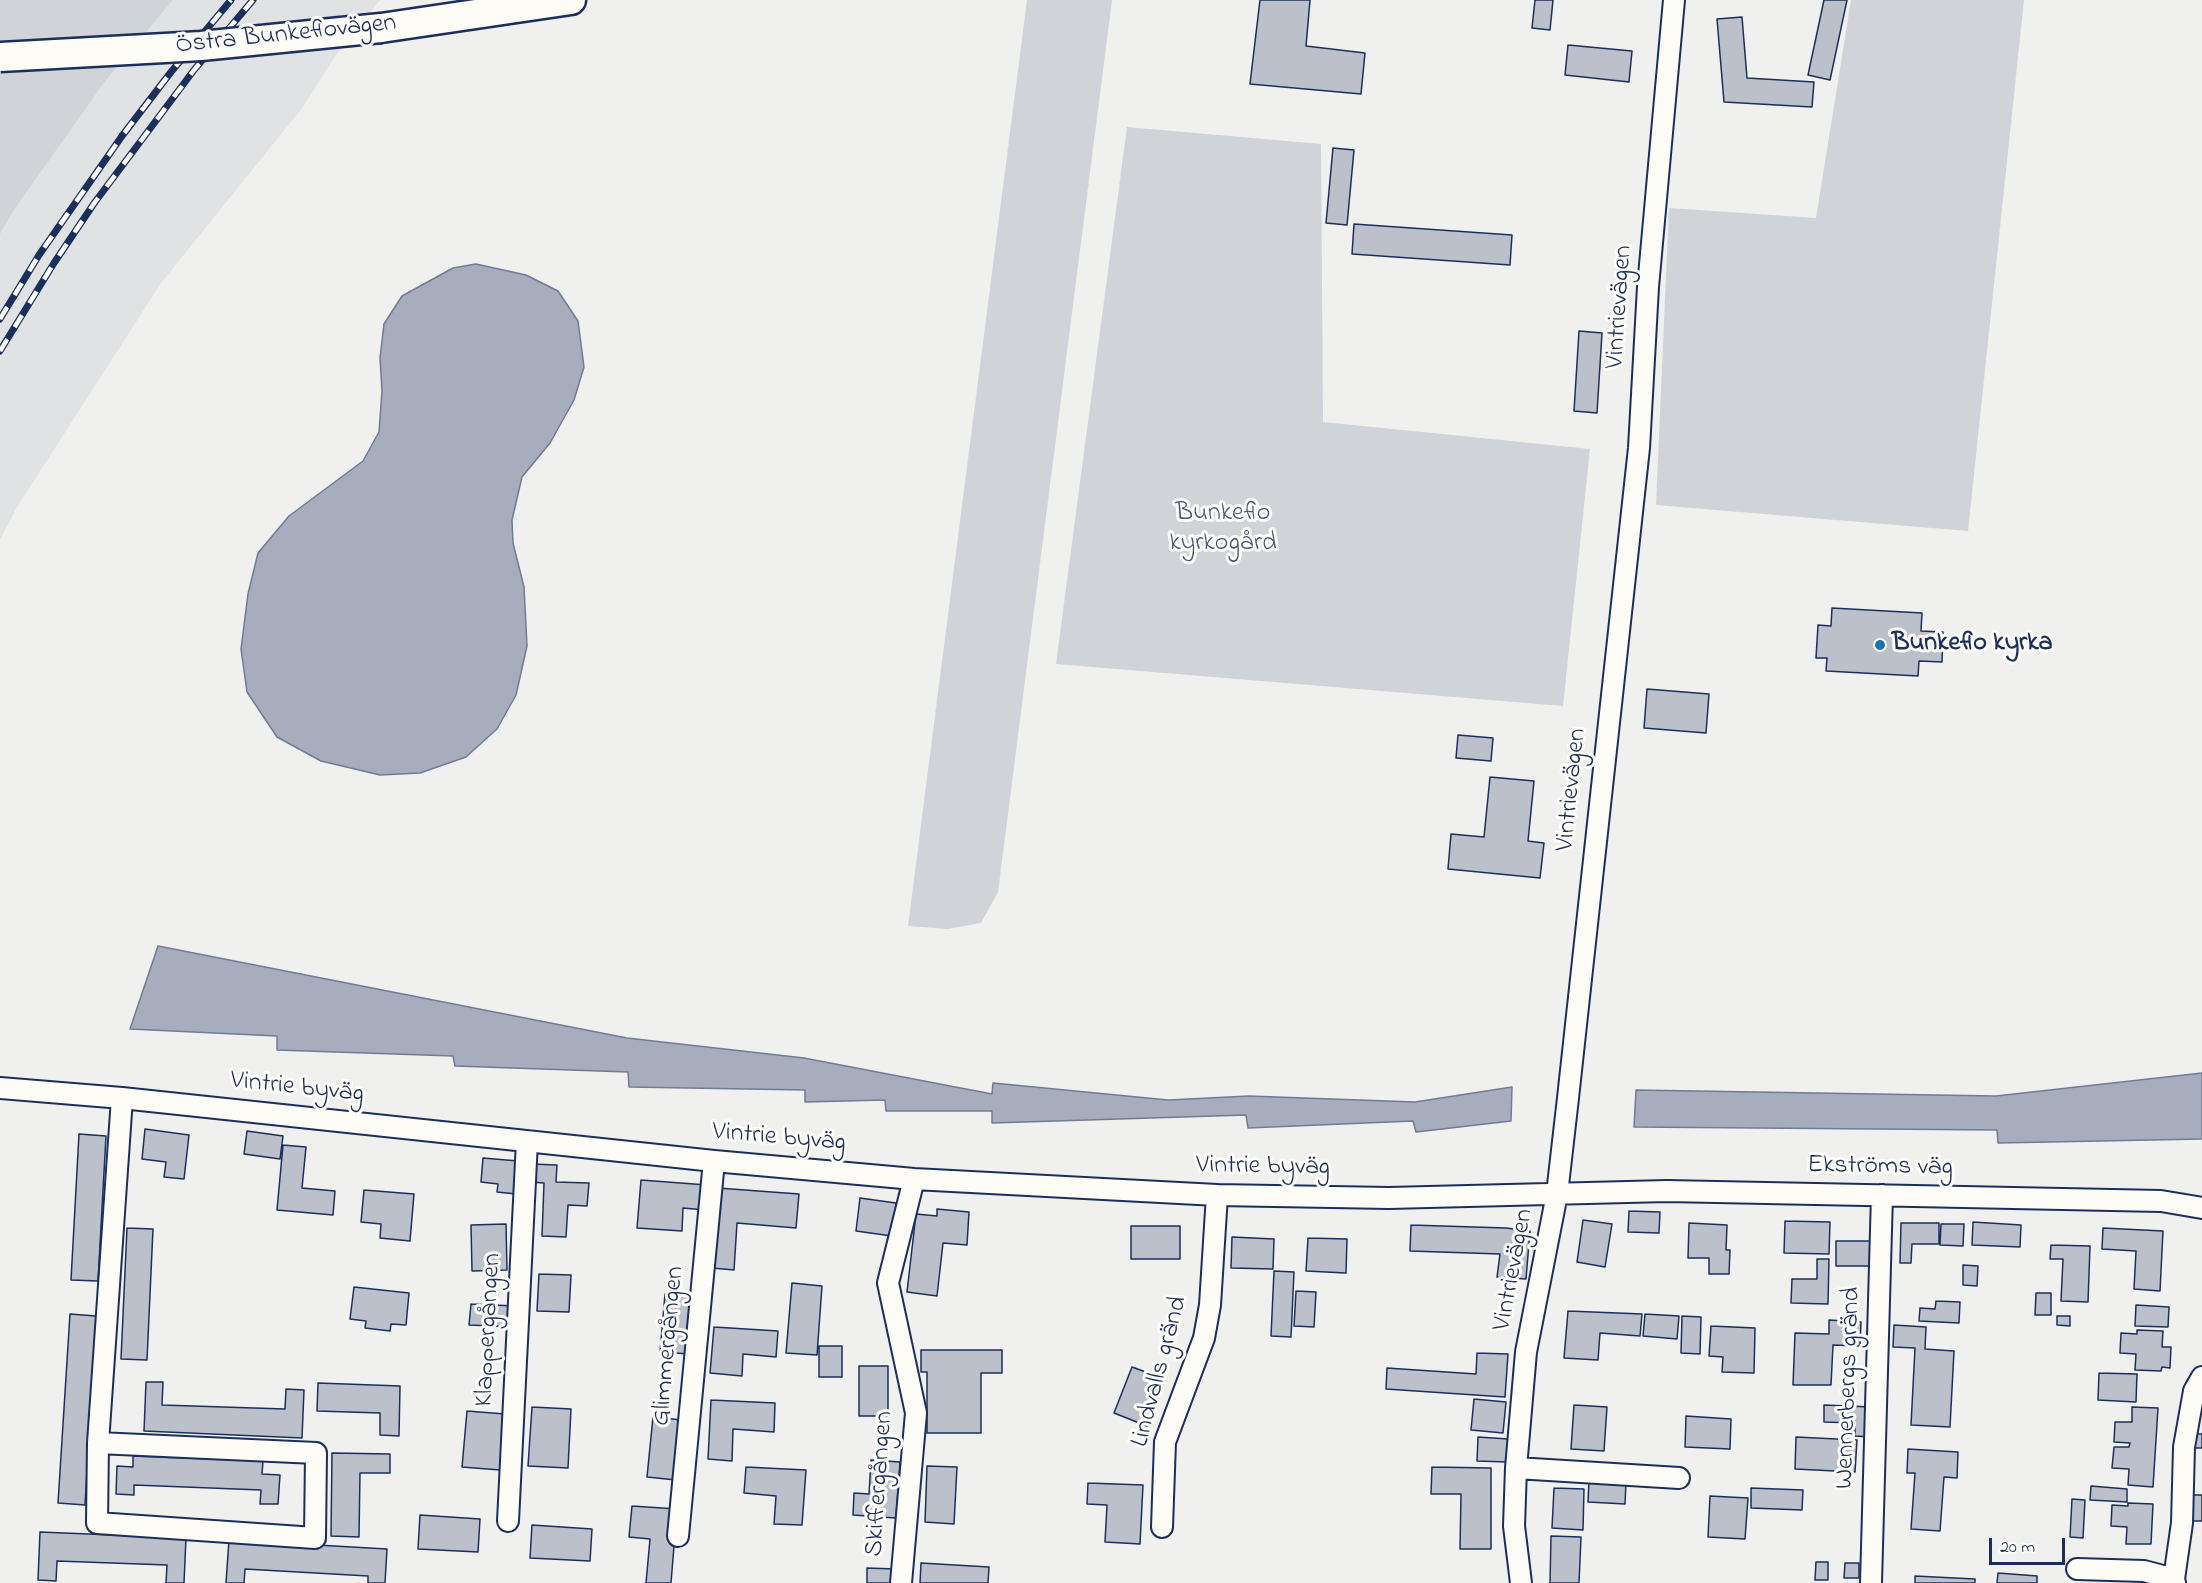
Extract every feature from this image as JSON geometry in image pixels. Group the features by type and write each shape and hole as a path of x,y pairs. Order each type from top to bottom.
{"street":[{"name":"Östra Bunkeflovägen","path":"0,57 201,46 381,28 570,0"},
{"name":"Vintrievägen","path":"1521,1583 1514,1526 1516,1468 1526,1352 1557,1194 1639,448 1648,287 1674,0"},
{"name":"Vintrie byväg","path":"0,1088 122,1098 714,1161 914,1179 1216,1195 1389,1198 1557,1194"},
{"path":"98,1443 316,1453 315,1538 97,1523 98,1443 122,1098"},
{"name":"Klappergången","path":"508,1521 527,1141"},
{"name":"Glimmergången","path":"678,1536 714,1161"},
{"name":"Skiffergången","path":"901,1583 916,1413 888,1283 914,1179"},
{"name":"Ekströms väg","path":"1557,1194 1667,1191 2161,1201 2202,1208"},
{"name":"Lindvalls gränd","path":"1162,1527 1165,1442 1204,1338 1210,1305 1216,1195"},
{"name":"Wennerbergs gränd","path":"1871,1582 1882,1195"},
{"path":"2077,1569 2144,1571 2175,1581 2182,1523 2184,1447 2194,1391 2202,1377"},
{"path":"1516,1468 1679,1478"}],"shaded area":[{"path":"173,0 380,0 336,55 303,107 161,283 17,507 0,540 0,234 14,210 106,80"}],"green space":[{"path":"0,0 173,0 106,80 14,210 0,234"},
{"path":"1027,0 1112,0 998,892 981,923 948,929 908,926"},
{"path":"1851,0 2024,0 1968,531 1656,505 1669,208 1816,218"},
{"name":"Bunkeflo kyrkogård","path":"1127,127 1321,144 1323,422 1590,449 1563,706 1056,664"}],"water":[{"path":"476,264 526,275 558,291 578,321 584,367 574,400 550,443 522,477 512,520 513,543 524,587 527,646 516,695 497,729 466,757 420,773 380,775 321,761 277,737 247,692 241,649 248,594 258,553 289,516 363,461 379,432 382,391 380,358 384,324 402,296 453,268"},
{"path":"158,946 627,1038 804,1058 992,1094 993,1083 1168,1100 1249,1096 1415,1102 1512,1087 1511,1121 1416,1132 1413,1121 1248,1128 1246,1115 992,1123 992,1111 886,1111 885,1100 805,1102 805,1090 629,1087 628,1072 455,1066 453,1056 277,1050 277,1036 130,1029"},
{"path":"2202,1073 2202,1139 1998,1143 1997,1130 1634,1127 1636,1090 1996,1096"}],"building":[{"path":"1260,0 1310,0 1306,46 1365,53 1361,94 1250,84"},
{"path":"1535,0 1553,0 1550,30 1532,28"},
{"path":"1824,0 1847,0 1830,80 1808,75"},
{"path":"1742,17 1747,78 1814,82 1812,107 1724,102 1717,19"},
{"path":"1568,45 1632,51 1629,82 1565,75"},
{"path":"1333,148 1354,150 1347,225 1326,223"},
{"path":"1354,224 1512,235 1510,265 1352,254"},
{"path":"1579,331 1602,333 1597,413 1574,411"},
{"name":"Bunkeflo kyrka","path":"1832,608 1922,613 1921,631 1943,632 1942,662 1919,661 1918,676 1826,671 1827,658 1816,658 1818,625 1831,626"},
{"path":"1647,689 1709,694 1706,733 1644,728"},
{"path":"1458,735 1493,738 1491,761 1456,758"},
{"path":"1490,777 1534,781 1528,841 1544,843 1540,878 1448,869 1451,834 1484,837"},
{"path":"145,1129 189,1135 184,1179 164,1177 166,1162 142,1159"},
{"path":"247,1131 283,1136 280,1159 244,1154"},
{"path":"79,1134 106,1136 98,1281 71,1280"},
{"path":"283,1145 306,1147 302,1188 335,1191 333,1215 277,1210"},
{"path":"483,1158 518,1161 516,1194 497,1192 498,1184 481,1182"},
{"path":"531,1164 557,1165 556,1182 589,1183 587,1206 568,1205 566,1237 542,1236 544,1183 530,1182"},
{"path":"641,1180 707,1185 705,1210 683,1208 682,1231 637,1228"},
{"path":"718,1188 799,1194 796,1228 737,1223 734,1270 712,1268"},
{"path":"364,1190 414,1194 410,1241 380,1238 381,1224 361,1222"},
{"path":"860,1198 896,1203 892,1236 856,1231"},
{"path":"937,1209 969,1212 967,1245 943,1243 937,1296 907,1292 916,1214 937,1216"},
{"path":"1629,1211 1660,1212 1659,1233 1628,1232"},
{"path":"1583,1220 1612,1224 1605,1267 1577,1262"},
{"path":"1785,1221 1830,1222 1829,1254 1784,1253"},
{"path":"1973,1222 2021,1225 2020,1247 1972,1245"},
{"path":"1689,1223 1727,1225 1726,1250 1730,1250 1729,1274 1709,1274 1709,1258 1688,1258"},
{"path":"1901,1223 1939,1223 1939,1244 1912,1244 1911,1263 1900,1263"},
{"path":"506,1224 507,1270 472,1271 471,1225"},
{"path":"1941,1224 1964,1224 1963,1246 1940,1245"},
{"path":"1411,1225 1530,1231 1526,1279 1497,1277 1500,1254 1410,1251"},
{"path":"1131,1226 1180,1226 1180,1259 1131,1259"},
{"path":"127,1228 153,1229 147,1360 121,1359"},
{"path":"2103,1228 2163,1231 2160,1291 2134,1289 2136,1251 2102,1249"},
{"path":"1232,1237 1274,1239 1273,1269 1231,1268"},
{"path":"1308,1238 1347,1239 1346,1273 1306,1271"},
{"path":"1836,1241 1873,1241 1873,1266 1836,1266"},
{"path":"2051,1245 2090,1246 2088,1302 2061,1301 2063,1259 2050,1259"},
{"path":"1817,1259 1829,1259 1828,1304 1791,1303 1792,1279 1817,1279"},
{"path":"1963,1265 1978,1266 1977,1286 1963,1285"},
{"path":"1274,1271 1294,1272 1291,1337 1271,1336"},
{"path":"539,1274 571,1275 569,1312 537,1311"},
{"path":"792,1283 822,1286 817,1355 786,1353"},
{"path":"354,1287 409,1293 406,1325 391,1324 390,1331 365,1328 366,1321 350,1319"},
{"path":"1296,1291 1316,1292 1314,1327 1294,1326"},
{"path":"2036,1293 2051,1293 2051,1315 2035,1315"},
{"path":"665,1294 695,1297 689,1354 660,1352"},
{"path":"1936,1301 1960,1302 1959,1323 1919,1321 1920,1308 1935,1309"},
{"path":"471,1304 515,1306 514,1327 469,1325"},
{"path":"2136,1305 2169,1307 2168,1327 2135,1326"},
{"path":"1568,1311 1642,1314 1640,1336 1600,1333 1598,1360 1564,1358"},
{"path":"70,1314 96,1316 85,1505 58,1503"},
{"path":"1645,1314 1679,1316 1677,1339 1643,1336"},
{"path":"1682,1316 1701,1317 1700,1354 1681,1353"},
{"path":"2057,1316 2070,1316 2070,1326 2057,1325"},
{"path":"1829,1320 1861,1322 1860,1346 1833,1345 1831,1385 1793,1385 1795,1333 1829,1334"},
{"path":"1894,1325 1926,1327 1925,1349 1954,1351 1950,1427 1911,1425 1915,1348 1893,1347"},
{"path":"1711,1326 1755,1328 1754,1373 1722,1372 1723,1357 1709,1356"},
{"path":"714,1327 778,1331 776,1357 743,1354 742,1376 710,1373"},
{"path":"2137,1330 2163,1331 2162,1347 2171,1347 2170,1368 2162,1367 2161,1371 2135,1370 2136,1354 2120,1353 2121,1333 2137,1334"},
{"path":"819,1346 842,1346 842,1377 819,1377"},
{"path":"921,1350 1002,1350 1002,1373 981,1373 981,1433 927,1433 927,1372 921,1372"},
{"path":"1477,1353 1508,1354 1505,1397 1386,1389 1387,1368 1476,1374"},
{"path":"859,1366 888,1366 888,1416 859,1416"},
{"path":"1132,1367 1165,1379 1147,1426 1114,1413"},
{"path":"2099,1373 2137,1374 2136,1402 2098,1400"},
{"path":"146,1382 163,1382 162,1405 285,1409 286,1389 304,1390 302,1438 144,1431"},
{"path":"318,1383 400,1386 399,1436 380,1435 380,1413 317,1411"},
{"path":"1474,1399 1506,1402 1503,1433 1471,1430"},
{"path":"711,1400 775,1403 774,1432 733,1429 732,1461 708,1459"},
{"path":"1574,1405 1607,1407 1604,1451 1571,1449"},
{"path":"1824,1405 1871,1407 1871,1437 1855,1436 1855,1423 1824,1422"},
{"path":"532,1407 571,1409 568,1468 528,1466"},
{"path":"2132,1407 2158,1408 2153,1487 2128,1485 2129,1469 2112,1468 2114,1447 2129,1447 2130,1443 2114,1442 2115,1422 2132,1422"},
{"path":"467,1411 505,1414 500,1470 462,1467"},
{"path":"1686,1416 1731,1419 1730,1449 1685,1447"},
{"path":"653,1417 682,1420 676,1480 647,1477"},
{"path":"2195,1434 2202,1434 2202,1448 2195,1448"},
{"path":"1478,1437 1508,1439 1507,1462 1477,1461"},
{"path":"1796,1437 1857,1440 1855,1472 1795,1469"},
{"path":"1908,1449 1958,1452 1957,1478 1944,1477 1940,1531 1911,1529 1915,1473 1907,1473"},
{"path":"332,1453 390,1454 390,1473 360,1473 359,1537 331,1536"},
{"path":"133,1456 263,1461 262,1474 280,1475 278,1504 260,1504 261,1490 134,1485 134,1495 116,1494 117,1466 133,1467"},
{"path":"871,1460 900,1462 896,1518 853,1515 854,1493 869,1494"},
{"path":"927,1466 957,1467 954,1524 925,1522"},
{"path":"746,1467 806,1470 802,1525 774,1524 776,1496 744,1493"},
{"path":"1432,1467 1491,1468 1491,1549 1460,1549 1461,1494 1431,1494"},
{"path":"1589,1480 1626,1482 1625,1504 1588,1502"},
{"path":"1088,1483 1143,1485 1140,1544 1105,1542 1107,1505 1087,1504"},
{"path":"2091,1486 2127,1489 2127,1502 2090,1500"},
{"path":"1554,1488 1584,1489 1583,1530 1552,1528"},
{"path":"1751,1488 1803,1490 1802,1510 1751,1508"},
{"path":"2191,1495 2202,1495 2202,1521 2191,1521"},
{"path":"1710,1496 1748,1498 1745,1539 1708,1537"},
{"path":"2072,1499 2085,1500 2083,1538 2070,1537"},
{"path":"2128,1503 2153,1504 2151,1544 2126,1544 2127,1527 2111,1526 2112,1505 2128,1506"},
{"path":"632,1506 677,1509 671,1583 646,1583 650,1539 629,1537"},
{"path":"420,1515 480,1519 478,1552 418,1549"},
{"path":"532,1525 592,1529 590,1561 530,1558"},
{"path":"40,1532 186,1538 184,1583 166,1583 167,1565 57,1561 56,1581 38,1580"},
{"path":"1551,1536 1581,1537 1579,1583 1550,1583"},
{"path":"229,1540 387,1549 385,1583 368,1583 368,1576 245,1569 244,1583 226,1583"},
{"path":"1816,1562 1828,1562 1828,1580 1815,1580"},
{"path":"921,1563 989,1567 988,1583 920,1583"},
{"path":"1845,1563 1859,1563 1859,1578 1844,1578"},
{"path":"867,1568 896,1569 896,1583 867,1583"},
{"path":"1998,1573 2037,1576 2037,1583 1997,1583"},
{"path":"1915,1576 1975,1579 1975,1583 1915,1583"}],"railway":[{"path":"0,319 39,255 122,136 231,0"},
{"path":"0,351 95,202 194,70 253,0"}],"place":[{"name":"Bunkeflo kyrka","path":"1880,645"}]}
